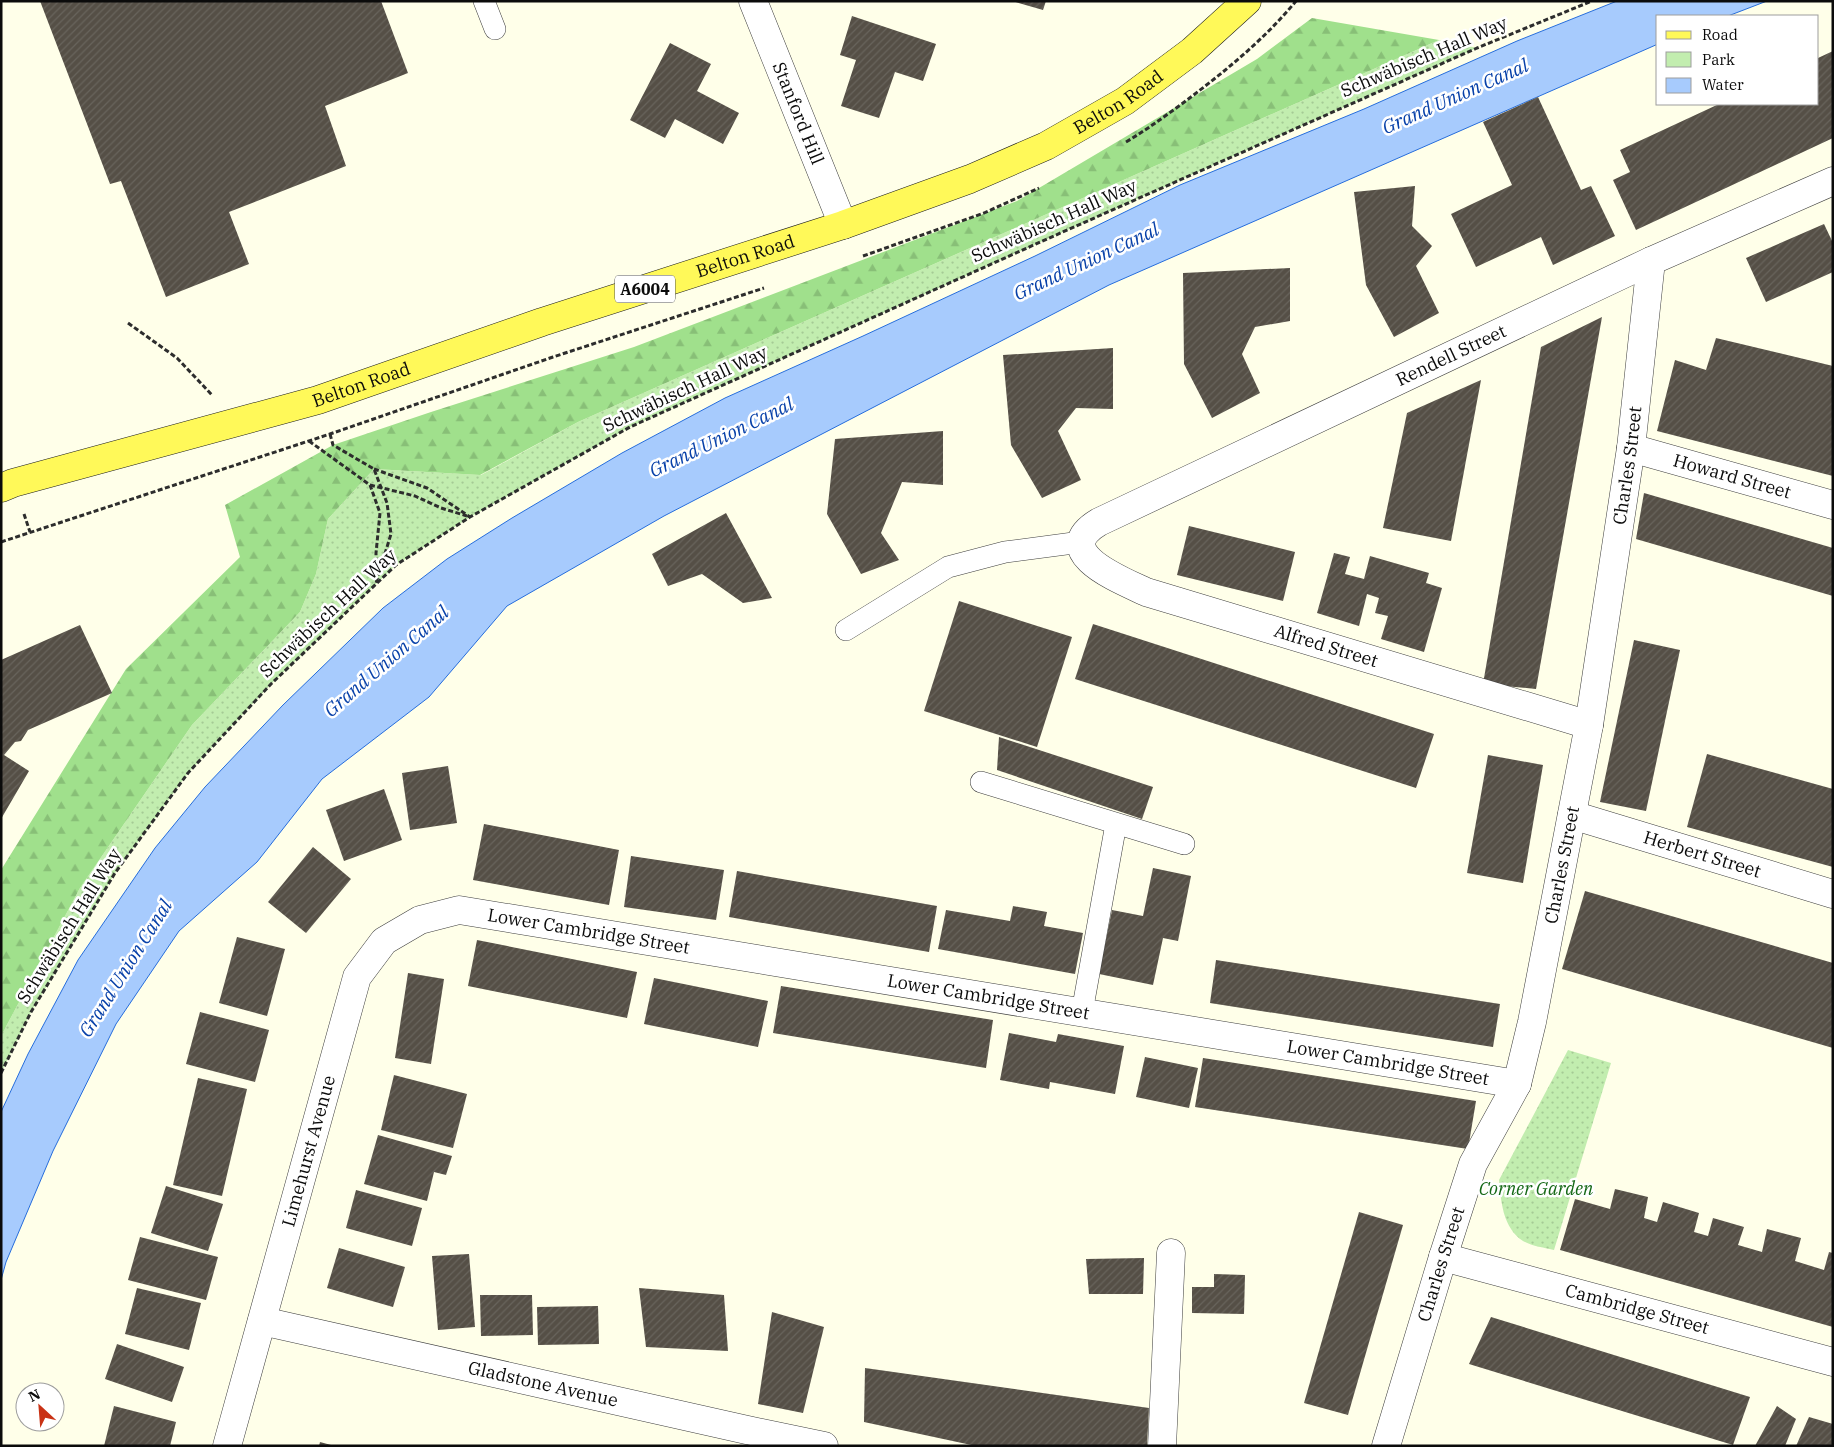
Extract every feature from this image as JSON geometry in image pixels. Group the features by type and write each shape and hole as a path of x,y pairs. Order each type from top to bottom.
{"main road":[{"name":"Belton Road","path":"1,488 13,483 318,400 542,322 843,225 970,180 1046,146 1125,101 1192,51 1247,1"}],"street":[{"name":"Stanford Hill","path":"753,1 843,225"},
{"name":"Rendell Street","path":"1081,542 1087,529 1099,522 1651,261 1833,181"},
{"name":"Charles Street","path":"1386,1446 1473,1164 1517,1084 1532,1022 1589,725 1631,448 1651,261"},
{"name":"Howard Street","path":"1631,448 1833,505"},
{"name":"Alfred Street","path":"1081,542 1084,555 1099,569 1146,592 1589,725"},
{"name":"Herbert Street","path":"1572,816 1833,894"},
{"name":"Lower Cambridge Street","path":"459,910 1517,1084"},
{"name":"Limehurst Avenue","path":"227,1446 357,978 384,942 420,920 459,910"},
{"path":"1162,1446 1171,1252"},
{"name":"Cambridge Street","path":"1443,1257 1833,1362"},
{"name":"Gladstone Avenue","path":"262,1320 824,1446"}],"lane":[{"path":"484,1 495,29"},
{"path":"846,630 948,566 1005,552 1081,542"},
{"path":"981,782 1184,844"},
{"path":"1082,1012 1116,824"}],"path":[{"name":"Schwäbisch Hall Way","path":"1,1073 31,1012 115,873 188,773 271,684 396,565 470,517 630,427 1056,234 1477,48 1592,1"},
{"path":"128,322 178,358 212,393 232,466"},
{"path":"318,400 333,445 374,468 427,488 470,517"},
{"path":"309,441 370,485 415,496 441,508 470,517"},
{"path":"374,468 387,503 391,534 376,584"},
{"path":"370,485 380,513 376,553 376,584"},
{"path":"1,542 30,532"}],"green space":[{"path":"1312,18 1439,40 578,422 480,475 374,469 328,519 316,574 300,612 192,725 80,888 1,1036 1,870 126,669 240,557 225,505 333,445 634,347 1017,201 1257,59"},
{"path":"1439,40 1477,48 630,427 470,517 396,565 271,684 188,773 115,873 31,1012 1,1073 1,1036 80,888 192,725 300,612 316,574 328,519 374,469 481,475 578,422"},
{"name":"Corner Garden","path":"1568,1050 1611,1063 1554,1250 1526,1243 1516,1236 1504,1214 1499,1180"}],"water":[{"name":"Grand Union Canal","path":"1617,1 1767,1 1731,15 1656,15 1656,45 1109,285 664,516 507,606 429,697 322,779 257,862 179,931 116,1024 53,1151 6,1262 1,1280 1,1112 28,1054 78,960 155,848 205,787 283,705 383,608 447,559 512,518 622,453 725,398 1035,256 1180,185 1364,109 1517,41"}],"building":[{"path":"40,1 381,1 408,73 325,106 346,166 229,212 249,264 166,297 121,181 110,184"},
{"path":"1012,1 1046,1 1043,10"},
{"path":"852,16 936,44 923,81 895,72 879,118 841,106 856,60 840,55"},
{"path":"670,43 711,64 697,91 739,113 723,144 675,119 665,138 630,120"},
{"path":"1833,51 1833,138 1636,230 1613,180 1630,172 1620,150 1717,105 1819,105 1819,58"},
{"path":"1538,97 1581,190 1591,186 1615,236 1553,265 1541,237 1476,267 1451,214 1512,185 1483,122"},
{"path":"1415,186 1412,226 1432,246 1416,266 1439,313 1394,337 1366,285 1354,192"},
{"path":"1824,224 1833,243 1833,272 1766,302 1746,258"},
{"path":"1290,268 1290,321 1255,327 1242,354 1260,393 1212,418 1184,364 1183,273"},
{"path":"1602,317 1536,689 1483,684 1541,347"},
{"path":"1716,338 1833,366 1833,476 1657,431 1675,360 1706,370"},
{"path":"1113,348 1113,409 1076,408 1058,431 1081,480 1042,498 1011,445 1003,355"},
{"path":"1481,380 1451,541 1383,528 1407,413"},
{"path":"943,431 943,485 902,482 881,533 899,560 861,574 827,514 835,439"},
{"path":"1644,493 1833,548 1833,596 1636,539"},
{"path":"726,513 772,598 743,603 702,574 668,586 652,554"},
{"path":"1189,526 1295,552 1283,601 1177,575"},
{"path":"1334,553 1350,557 1345,574 1364,579 1370,556 1429,573 1426,583 1442,588 1424,652 1381,639 1388,616 1375,613 1379,598 1367,594 1359,626 1317,613"},
{"path":"959,601 1072,637 1037,747 924,711"},
{"path":"1093,624 1434,734 1416,788 1075,679"},
{"path":"80,625 112,693 28,730 21,741 15,742 4,755 29,771 1,819 1,660"},
{"path":"1634,640 1680,650 1646,811 1600,802"},
{"path":"999,737 1153,787 1142,819 997,770"},
{"path":"1707,754 1833,789 1833,867 1687,827"},
{"path":"1488,755 1543,765 1523,883 1467,873"},
{"path":"448,766 457,823 410,830 402,773"},
{"path":"384,789 402,840 344,861 326,810"},
{"path":"484,824 619,850 609,905 473,880"},
{"path":"313,847 351,879 306,933 268,902"},
{"path":"631,856 724,870 716,920 624,907"},
{"path":"1153,868 1191,876 1178,941 1163,938 1153,985 1099,974 1112,910 1143,916"},
{"path":"737,871 937,906 929,952 729,917"},
{"path":"1585,891 1833,963 1833,1048 1562,969"},
{"path":"1013,906 1047,912 1044,926 1083,933 1075,974 938,949 946,910 1010,921"},
{"path":"237,937 285,949 267,1016 219,1003"},
{"path":"477,940 637,972 627,1018 468,986"},
{"path":"1216,960 1500,1004 1493,1047 1210,1003"},
{"path":"408,973 444,979 431,1064 395,1058"},
{"path":"654,978 768,1001 758,1047 644,1024"},
{"path":"781,986 993,1020 986,1068 773,1033"},
{"path":"200,1012 269,1030 255,1082 186,1064"},
{"path":"1009,1033 1056,1042 1058,1034 1124,1046 1115,1094 1050,1082 1049,1089 1000,1080"},
{"path":"1145,1057 1198,1068 1189,1108 1136,1097"},
{"path":"1203,1058 1476,1101 1468,1149 1195,1107"},
{"path":"394,1075 467,1094 453,1148 381,1130"},
{"path":"198,1078 247,1089 222,1196 173,1185"},
{"path":"378,1135 452,1156 446,1175 434,1172 427,1201 364,1184"},
{"path":"166,1186 223,1204 208,1251 151,1233"},
{"path":"1615,1189 1648,1197 1644,1218 1657,1222 1663,1202 1699,1213 1694,1232 1708,1236 1713,1218 1744,1227 1738,1245 1762,1252 1767,1229 1801,1238 1795,1261 1824,1270 1829,1252 1833,1253 1833,1327 1560,1250 1575,1199 1610,1209"},
{"path":"356,1190 422,1208 412,1246 346,1228"},
{"path":"1359,1212 1403,1225 1348,1415 1304,1403"},
{"path":"140,1237 218,1257 206,1300 128,1280"},
{"path":"339,1248 405,1267 393,1307 327,1288"},
{"path":"469,1254 475,1327 438,1330 432,1256"},
{"path":"1144,1258 1143,1294 1089,1294 1086,1259"},
{"path":"1214,1274 1245,1275 1244,1314 1192,1313 1192,1287 1214,1287"},
{"path":"137,1288 201,1303 189,1350 125,1334"},
{"path":"639,1288 724,1295 728,1351 646,1347"},
{"path":"480,1295 532,1295 533,1335 481,1336"},
{"path":"598,1306 599,1344 538,1345 537,1307"},
{"path":"772,1312 824,1327 803,1413 758,1404"},
{"path":"1491,1317 1750,1397 1733,1445 1469,1364"},
{"path":"117,1344 184,1367 172,1402 105,1379"},
{"path":"865,1368 1149,1408 1147,1446 976,1446 864,1422"},
{"path":"114,1406 176,1422 170,1446 104,1446"},
{"path":"1777,1406 1796,1419 1785,1446 1755,1446"},
{"path":"1809,1417 1833,1424 1833,1446 1796,1446"},
{"path":"320,1442 331,1445 331,1446 319,1446"}]}
